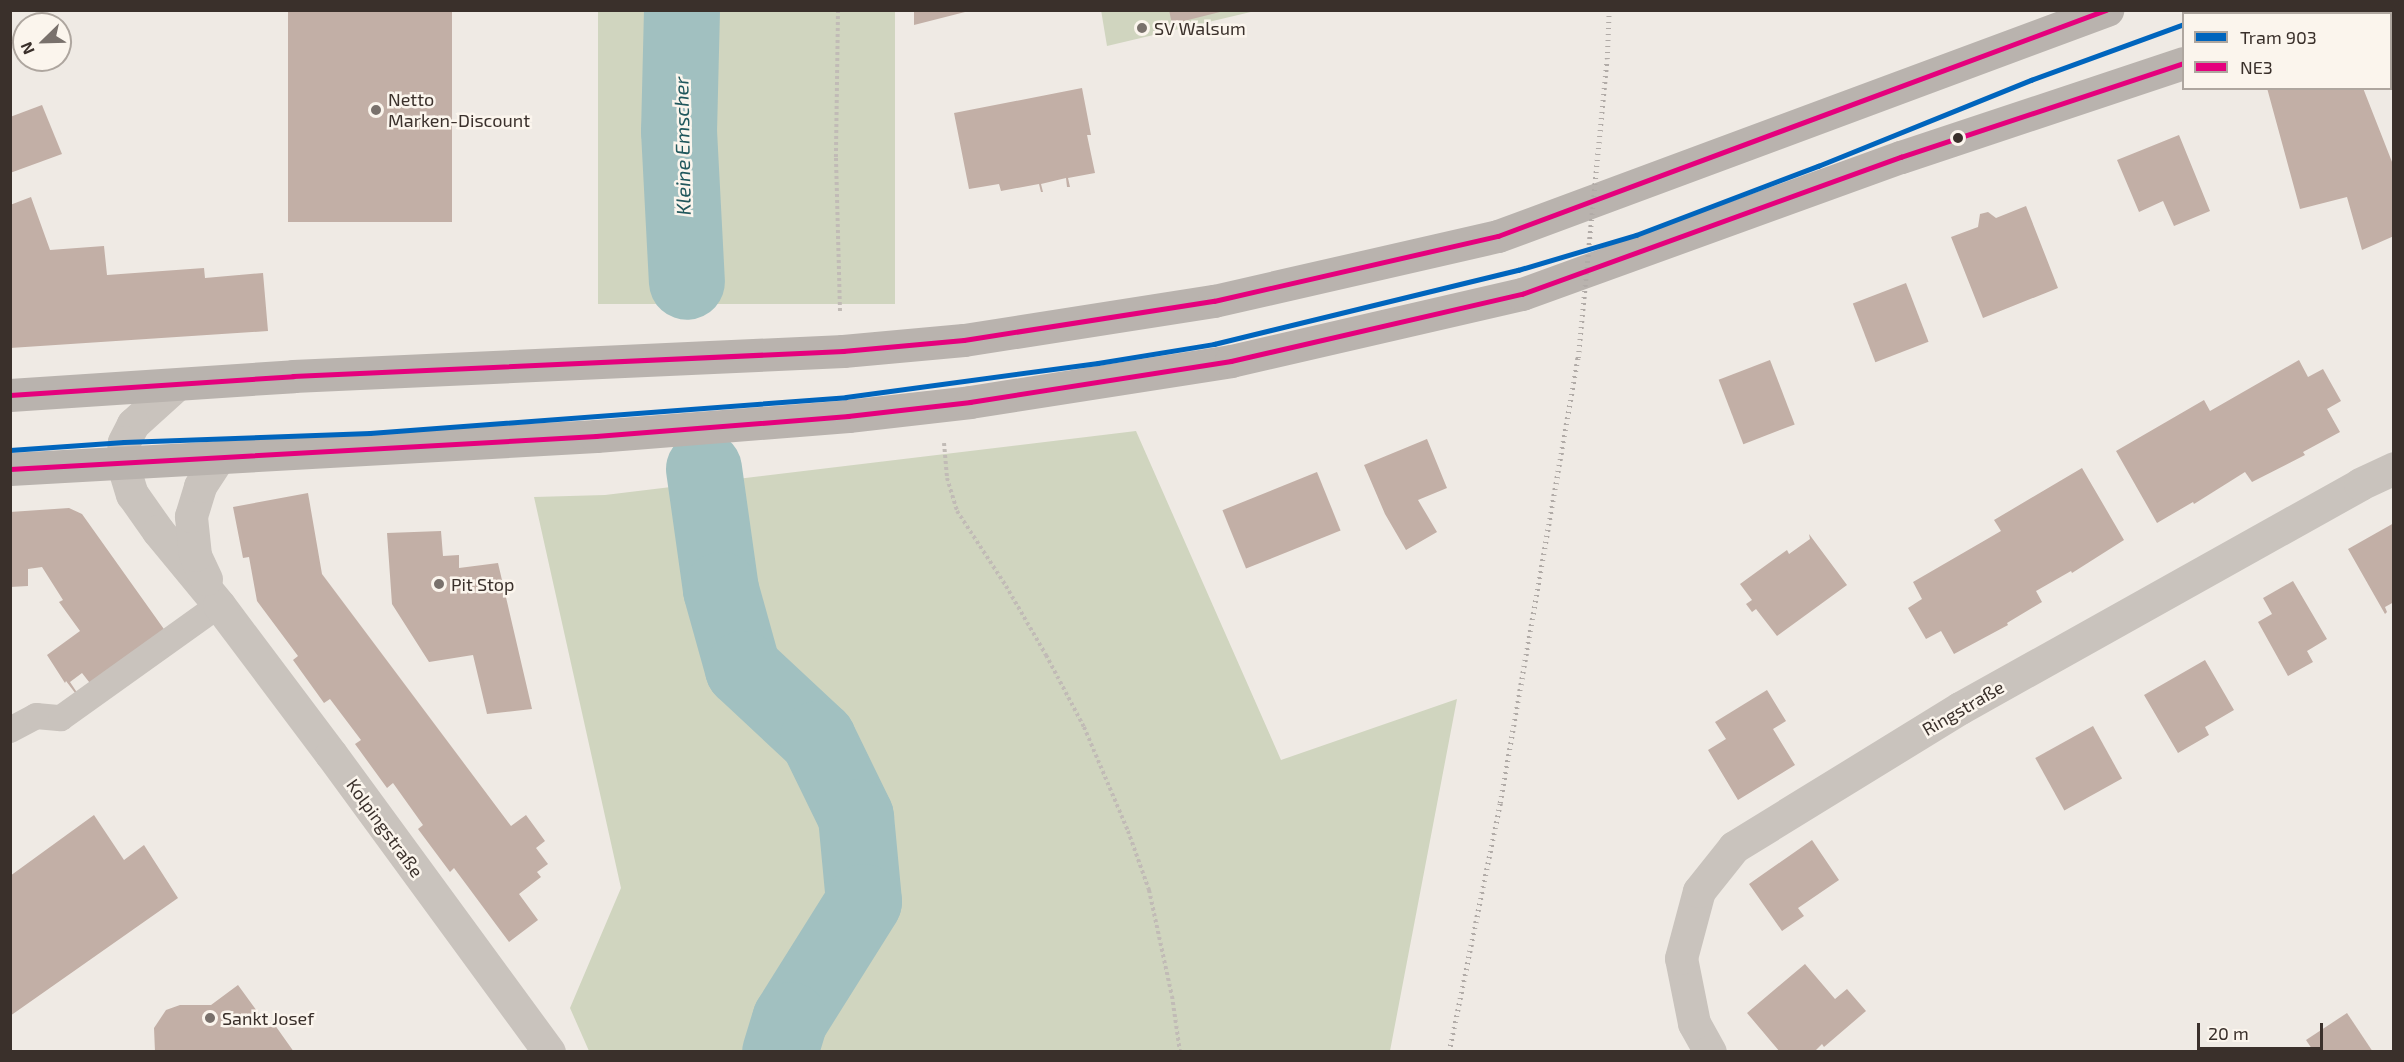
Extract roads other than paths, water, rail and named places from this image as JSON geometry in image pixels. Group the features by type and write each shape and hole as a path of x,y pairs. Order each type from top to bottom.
{"main road":[{"path":"10,395 304,376 854,350 964,340 1214,301 1498,236 2107,10"},
{"path":"10,469 596,436 848,416 970,402 1231,361 1522,294 1901,157 2182,64"}],"street":[{"name":"Kolpingstraße","path":"174,386 133,424 124,442 122,462 132,494 158,531 219,605 331,754 549,1052"},
{"name":"Kolpingstraße","path":"219,457 200,486 191,516 195,555 219,605"},
{"name":"Ringstraße","path":"1710,1052 1694,1023 1681,958 1699,891 1734,847 1960,708 2360,483 2394,468"}],"lane":[{"path":"10,730 36,716 61,718 219,605"}],"waterway":[{"name":"Kleine Emscher","path":"682,10 679,131 687,282"},
{"name":"Kleine Emscher","path":"704,469 721,590 743,669 818,739 856,817 864,902 790,1020 780,1052"}],"railway":[{"path":"1449,1052 1500,803 1578,358 1607,59 1609,10"}],"tram line":[{"name":"903","path":"10,450 124,442 370,433 846,397 1098,363 1214,344 1518,270 1636,235 1818,166 2031,80 2182,25"}],"place":[{"name":"SV Walsum","path":"1142,28"},
{"name":"Netto Marken-Discount","path":"376,110"},
{"name":"Pit Stop","path":"439,584"},
{"name":"Sankt Josef","path":"210,1018"}]}
